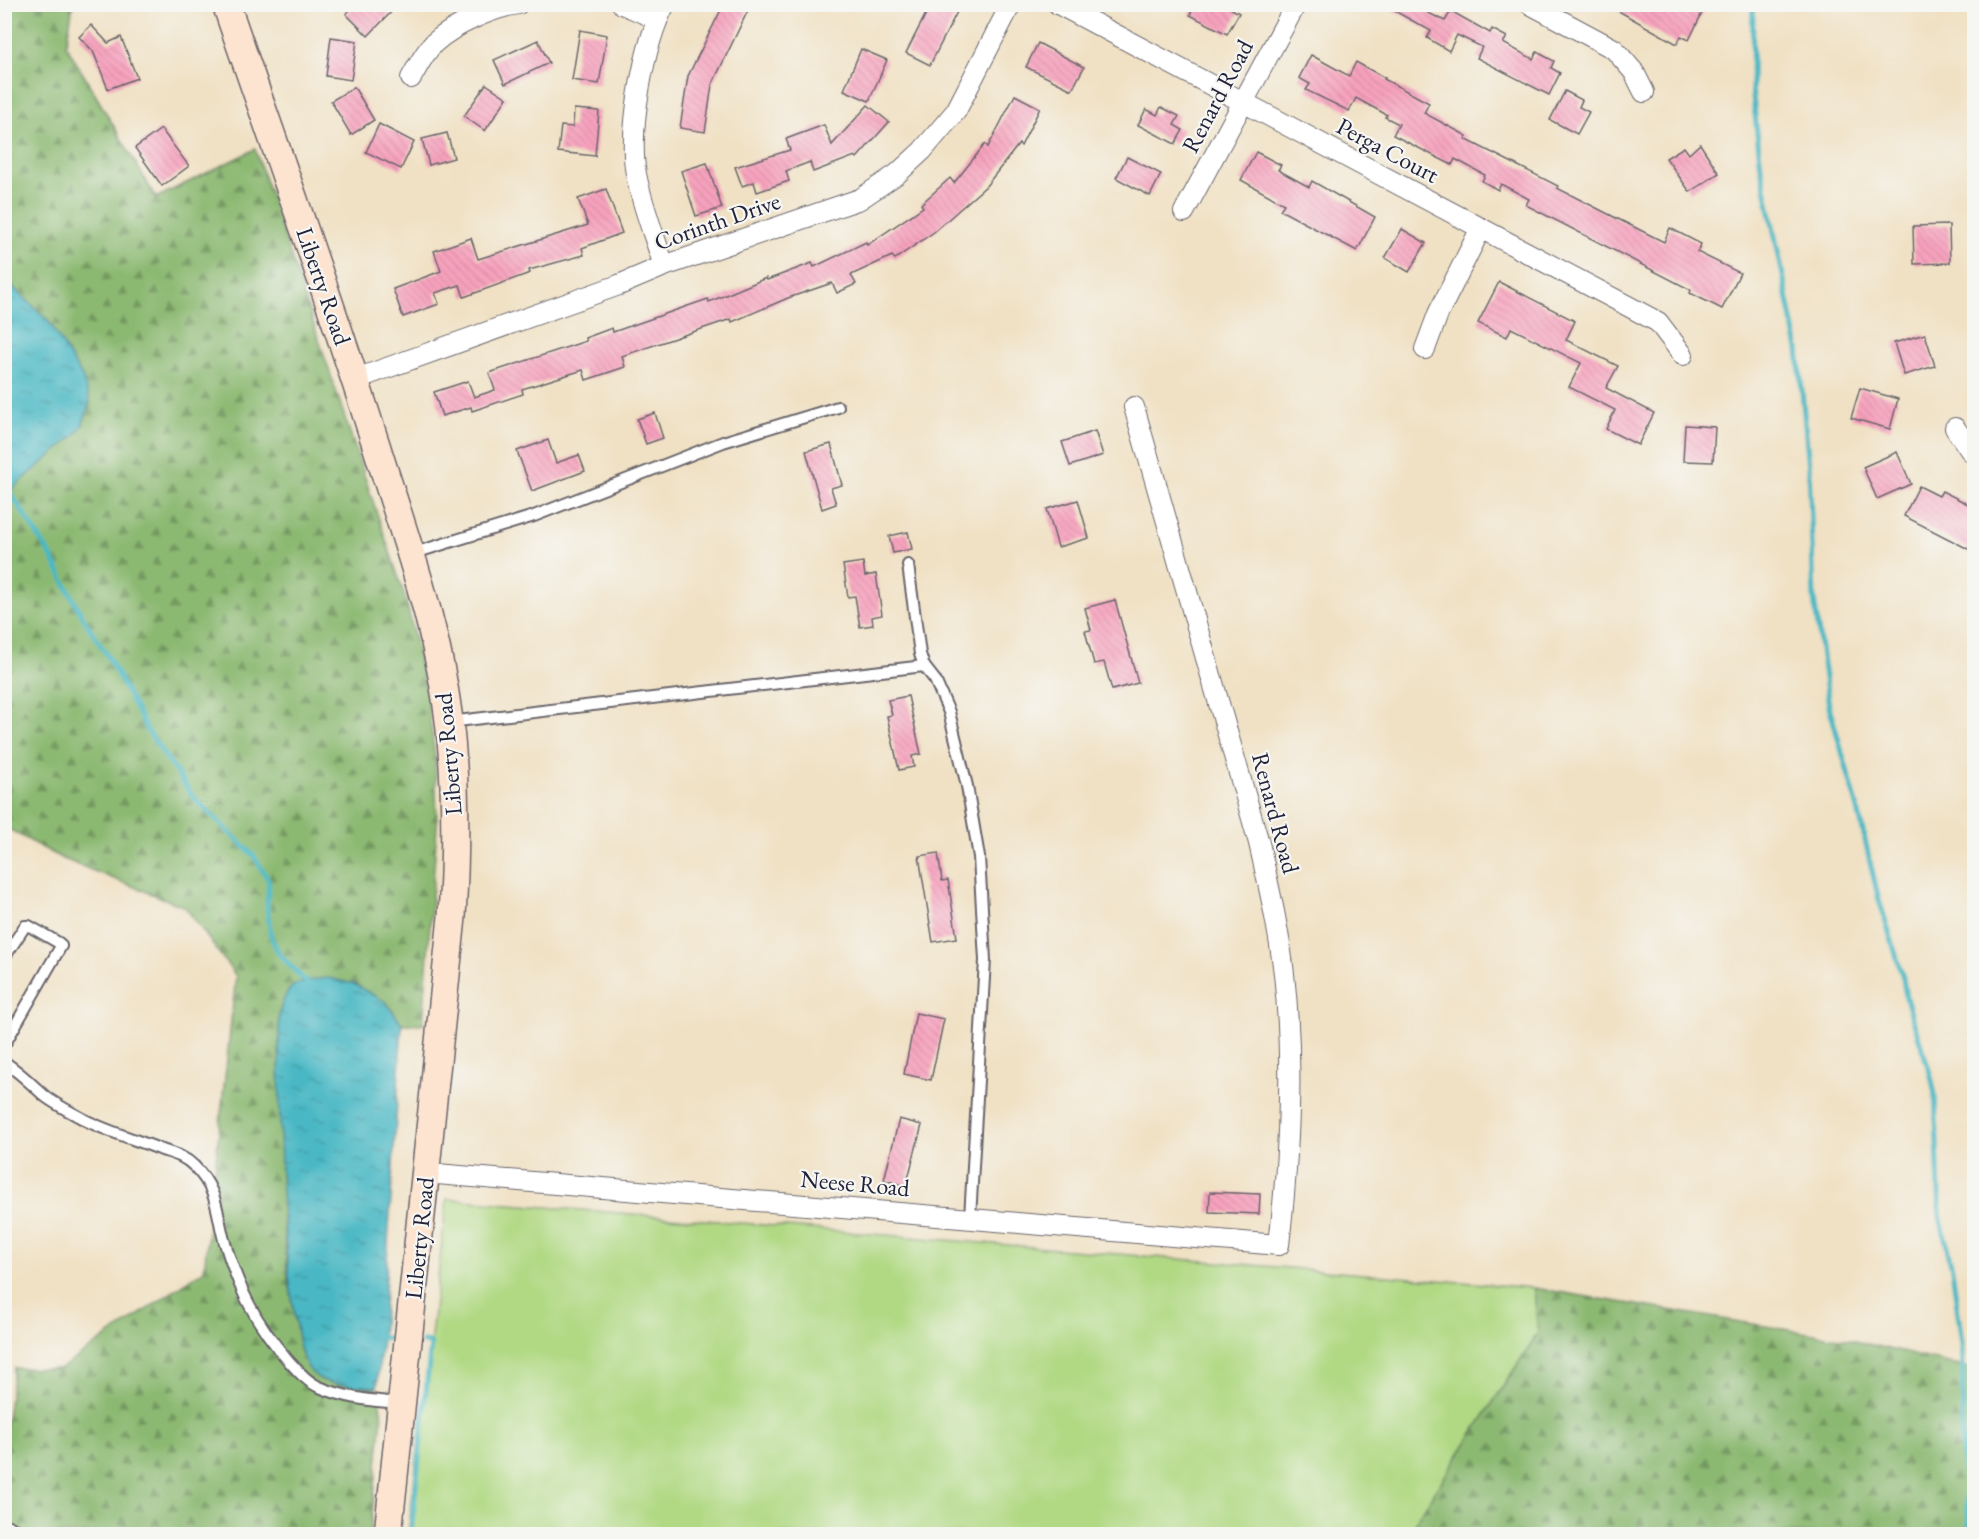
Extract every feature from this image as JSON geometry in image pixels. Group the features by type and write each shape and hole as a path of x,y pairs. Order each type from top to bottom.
{"street":[{"name":"Liberty Road","path":"226,4 356,379 411,554 435,646 449,722 454,786 455,852 452,917 388,1534"},
{"path":"411,78 435,43 461,25 477,17 518,4"},
{"path":"622,4 661,12 647,50 639,88 635,130 635,172 664,266"},
{"name":"Corinth Drive","path":"356,379 619,285 664,266 860,199 897,174 922,151 956,111 1011,4"},
{"name":"Perga Court","path":"1058,4 1658,322 1683,355"},
{"name":"Renard Road","path":"1184,212 1296,4"},
{"path":"1530,4 1614,49 1634,72 1644,92"},
{"path":"1425,349 1438,314 1481,228"},
{"name":"Renard Road","path":"1134,407 1259,843 1272,898 1283,972 1290,1084 1285,1195 1280,1245"},
{"path":"1955,428 1974,453"},
{"name":"Neese Road","path":"425,1173 1280,1245"}],"lane":[{"path":"411,554 534,516 723,442 838,407"},
{"path":"908,565 920,654 949,712 967,786 980,857 985,960 970,1218"},
{"path":"449,722 924,666"},
{"path":"4,958 25,926 29,926 61,946 4,1045"},
{"path":"4,1062 48,1098 87,1121 186,1158 208,1184 216,1198 236,1279 248,1306 266,1334 295,1368 315,1384 337,1394 351,1398 402,1403"},
{"path":"4,1524 26,1534"}],"green space":[{"path":"5,5 73,5 66,45 156,198 255,149 406,600 426,689 435,757 437,825 423,1024 402,1024 386,1002 282,1206 287,1271 301,1351 320,1379 332,1383 377,1387 382,1417 370,1534 5,1534 5,1431 14,1368 60,1369 204,1270 236,976 185,907 61,858 5,827 4,495 75,435 82,426 90,402 48,320 4,279"},
{"path":"447,1199 1534,1288 1538,1333 1419,1516 1411,1534 408,1534"},
{"path":"1534,1288 1850,1340 1974,1369 1974,1534 1411,1534 1419,1516 1538,1333"}],"water":[{"path":"4,279 48,320 83,378 90,402 82,426 75,435 5,495"},
{"path":"328,978 354,984 386,1002 402,1024 377,1387 331,1383 315,1375 309,1369 298,1341 289,1275 282,1201 279,1015 286,995 294,985"}],"building":[{"path":"356,4 399,4 368,36 346,14"},
{"path":"724,4 751,4 712,85 705,132 680,128 688,76"},
{"path":"931,4 961,4 930,65 906,53"},
{"path":"1195,4 1223,4 1239,13 1227,34 1190,15"},
{"path":"1382,4 1422,4 1420,9 1445,21 1451,11 1490,33 1492,29 1507,37 1503,43 1533,59 1537,52 1554,61 1551,68 1560,73 1549,95 1477,58 1482,47 1457,35 1449,51 1427,38 1431,31"},
{"path":"1606,4 1689,4 1703,11 1689,40 1681,36 1677,44"},
{"path":"91,25 108,43 121,37 137,78 108,89 93,51 79,37"},
{"path":"580,30 607,35 599,84 572,80"},
{"path":"331,37 357,41 351,80 326,76"},
{"path":"538,40 549,63 505,84 494,60"},
{"path":"1038,43 1084,67 1072,90 1026,67"},
{"path":"861,49 887,60 869,101 844,90"},
{"path":"1311,55 1349,76 1356,62 1429,103 1424,113 1467,136 1465,139 1664,242 1670,228 1701,244 1697,252 1740,273 1722,309 1690,293 1691,290 1526,205 1529,199 1501,184 1498,190 1482,181 1485,175 1455,159 1452,165 1393,135 1399,124 1356,98 1349,111 1306,90 1310,84 1299,78"},
{"path":"486,84 507,98 485,131 464,116"},
{"path":"354,87 374,120 351,135 331,101"},
{"path":"1565,91 1582,100 1579,107 1589,112 1577,134 1550,120"},
{"path":"1015,95 1040,108 1021,146 1019,144 986,186 934,232 895,259 892,256 851,275 856,284 837,293 832,283 788,298 732,322 731,319 622,356 625,367 586,380 583,370 522,389 523,394 472,411 471,407 442,416 434,392 468,381 474,397 495,390 489,373 586,341 585,338 612,328 613,332 708,299 709,302 766,278 767,280 812,263 814,267 866,242 867,245 923,207 921,204 950,178 954,183 985,144 988,147"},
{"path":"868,105 889,122 857,158 855,156 813,172 810,162 786,171 789,181 757,192 754,182 742,186 735,167 790,150 786,139 824,125 832,145"},
{"path":"1161,107 1179,116 1174,125 1183,130 1175,144 1138,125 1146,109 1157,115"},
{"path":"574,109 599,111 595,156 558,152 561,126 573,127"},
{"path":"379,124 414,142 401,169 366,152"},
{"path":"161,129 189,166 162,186 135,148"},
{"path":"447,133 454,158 429,165 422,139"},
{"path":"1700,144 1719,173 1690,192 1666,158 1684,147 1689,154"},
{"path":"1256,152 1281,165 1278,170 1309,187 1312,181 1375,217 1357,251 1280,210 1284,204 1241,180"},
{"path":"1127,157 1161,174 1150,196 1116,178"},
{"path":"707,163 722,208 696,216 681,171"},
{"path":"606,189 622,233 582,248 584,255 529,270 530,273 464,297 460,285 435,293 439,304 403,317 393,289 441,271 434,251 471,238 478,259 588,225 578,199"},
{"path":"1949,225 1950,263 1914,264 1913,226"},
{"path":"1402,229 1426,243 1409,272 1385,258"},
{"path":"1499,282 1575,321 1566,340 1618,366 1606,388 1654,413 1638,445 1606,429 1615,410 1569,387 1581,363 1511,328 1507,337 1478,323"},
{"path":"1925,334 1935,366 1904,375 1894,343"},
{"path":"1860,388 1898,399 1890,429 1851,418"},
{"path":"655,413 663,438 646,444 637,419"},
{"path":"1685,425 1715,427 1713,462 1683,461"},
{"path":"1095,431 1103,455 1070,466 1062,442"},
{"path":"548,440 556,463 579,455 585,471 532,491 517,451"},
{"path":"831,444 842,485 831,488 836,504 822,509 806,451"},
{"path":"1897,452 1911,484 1877,499 1863,467"},
{"path":"1919,486 1939,496 1942,491 1974,507 1974,552 1904,516"},
{"path":"1078,500 1089,538 1058,547 1047,509"},
{"path":"908,532 912,549 893,553 889,536"},
{"path":"863,562 865,576 876,574 882,615 872,617 873,625 860,627 855,596 848,597 843,565"},
{"path":"1115,600 1138,683 1112,690 1104,662 1094,664 1085,631 1091,630 1085,608"},
{"path":"908,696 921,754 912,756 914,767 899,770 887,716 892,715 888,700"},
{"path":"938,853 942,881 948,880 957,938 933,942 919,856"},
{"path":"916,1013 944,1019 931,1080 904,1074"},
{"path":"899,1119 922,1125 906,1186 884,1180"},
{"path":"1210,1192 1260,1194 1259,1214 1209,1212"}],"waterway":[{"path":"1753,4 1752,88 1761,168 1798,349 1809,467 1814,599 1829,706 1857,805 1878,896 1935,1094 1940,1216 1952,1269 1963,1350 1962,1448 1970,1534"},
{"path":"4,483 51,556 82,616 108,657 147,730 194,798 254,856 269,881 267,906 271,937 279,954 309,985"},
{"path":"378,1337 393,1339"},
{"path":"411,1534 431,1343 423,1342"}]}
